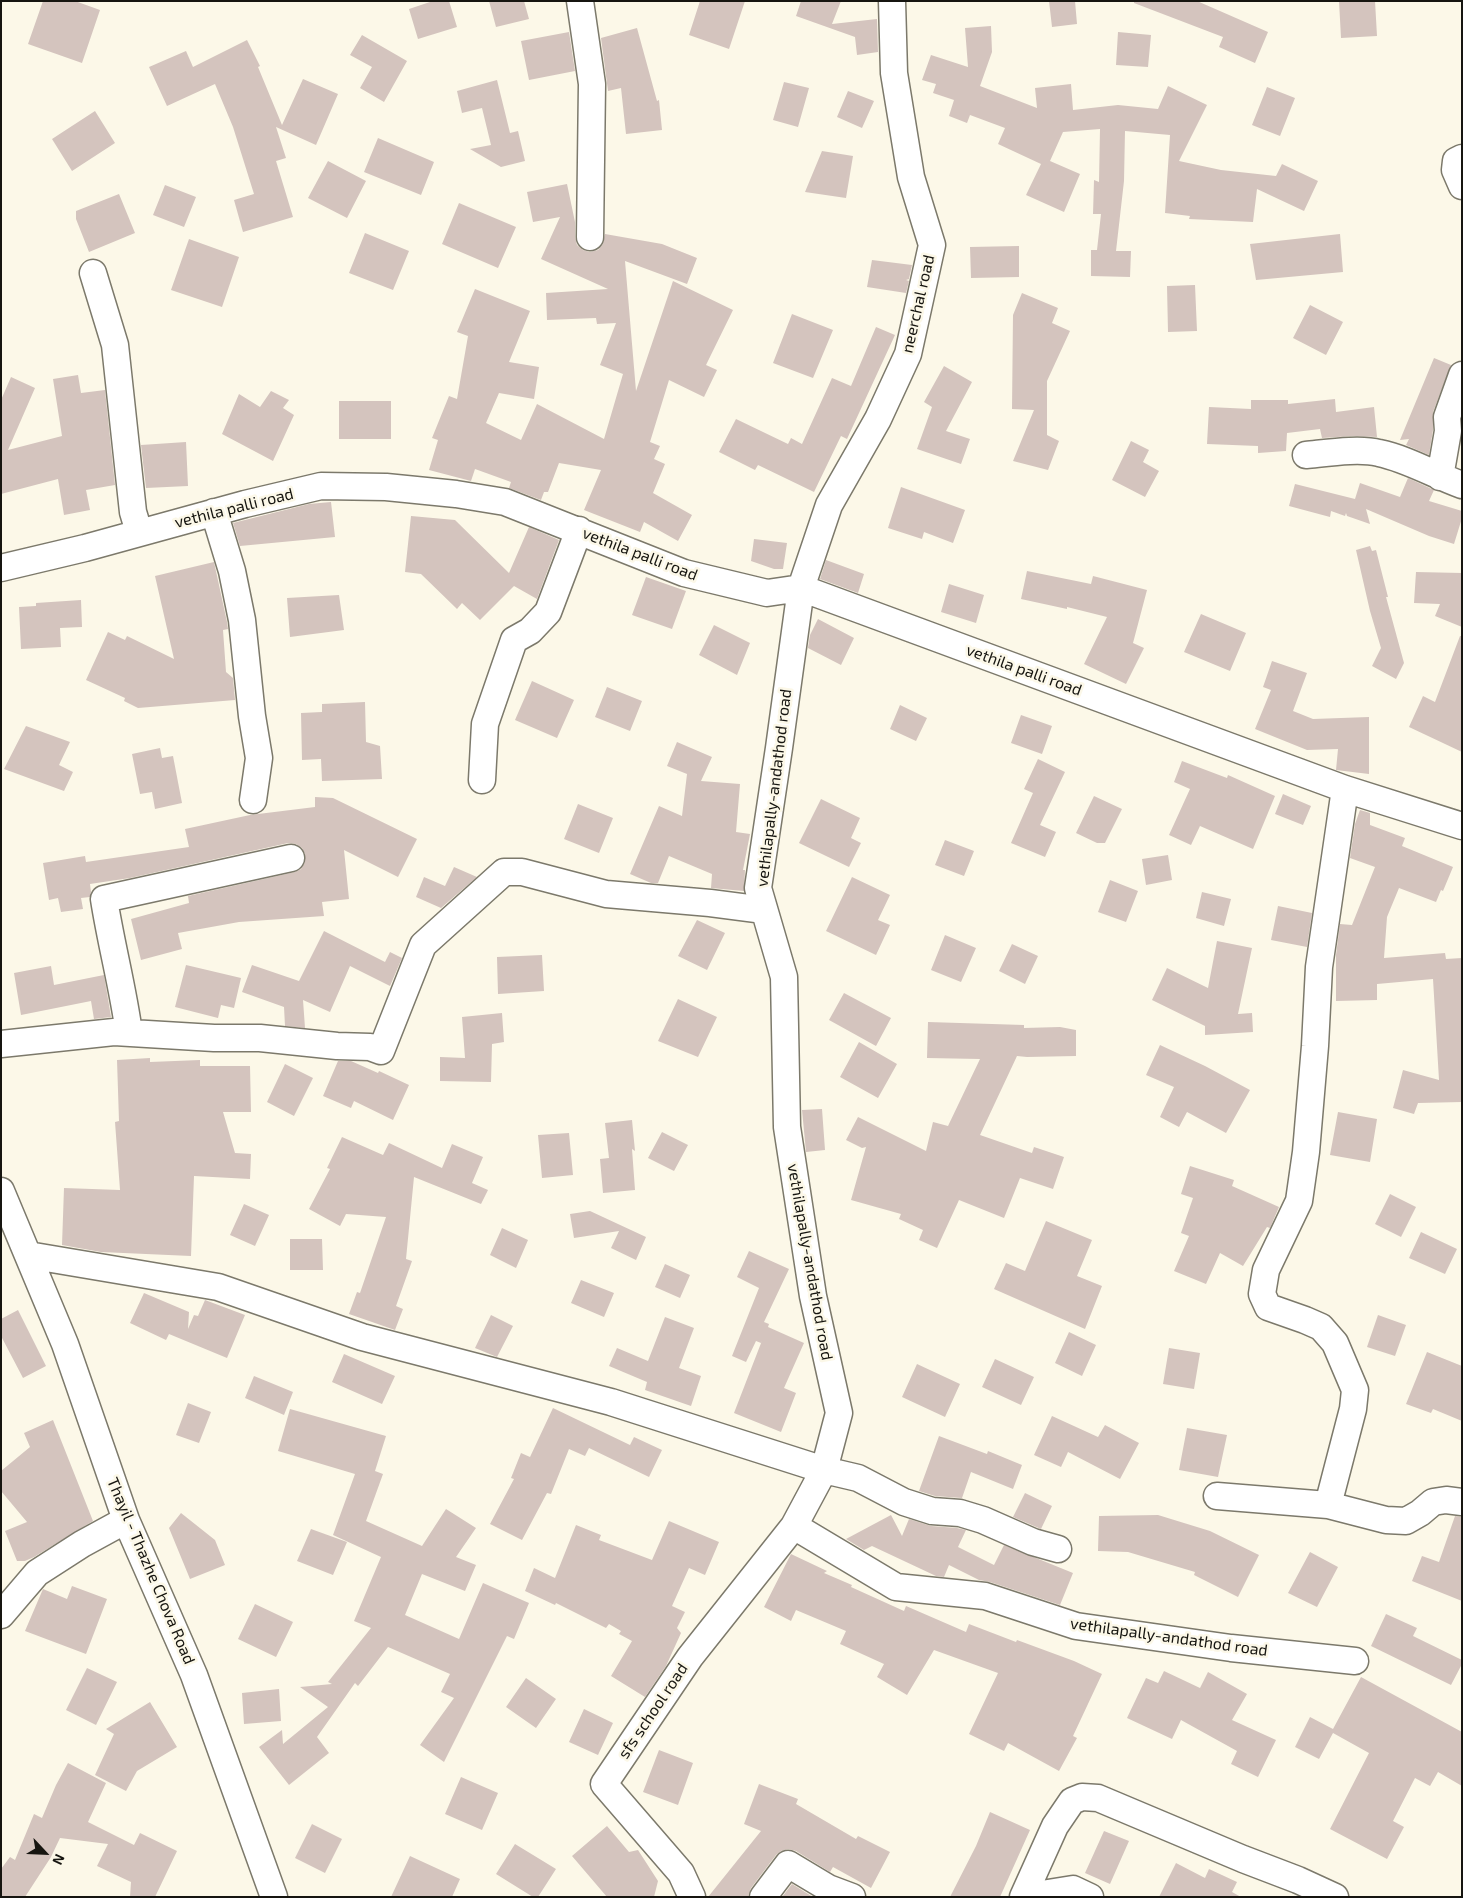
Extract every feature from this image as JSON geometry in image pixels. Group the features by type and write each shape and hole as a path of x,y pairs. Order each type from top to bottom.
{"street":[{"path":"580,1 592,84 590,237"},
{"name":"neerchal road","path":"801,588 829,505 878,419 908,354 932,246 910,177 894,73 892,1"},
{"path":"1462,158 1456,161 1455,170 1462,186"},
{"path":"92,273 115,345 133,512 139,532"},
{"path":"1306,455 1334,452 1378,452 1451,481 1447,417 1462,375"},
{"name":"vethila palli road","path":"1,568 321,486 386,487 456,494 506,502 684,573 767,593 801,588 1345,789 1462,826"},
{"path":"214,512 232,571 242,620 252,716 260,758 254,800"},
{"path":"482,780 485,724 514,640 530,631 548,612 579,530"},
{"name":"vethilapally-andathod road","path":"801,588 758,888 784,978 788,1127 813,1296 839,1413 824,1470 794,1526 896,1587 985,1596 1076,1626 1231,1648 1356,1661"},
{"path":"1328,1505 1353,1409 1355,1390 1336,1343 1321,1327 1268,1307 1262,1294 1266,1270 1299,1201 1307,1143 1319,967 1345,789"},
{"path":"129,1033 124,997 104,899 291,858"},
{"path":"1,1044 114,1032 214,1038 260,1038 337,1046 370,1047 381,1051 423,945 504,872 522,872 606,894 691,901 764,910"},
{"name":"Thayil - Thazhe Chova Road","path":"1,1191 65,1344 126,1520 194,1674 274,1897"},
{"path":"28,1255 218,1287 362,1337 610,1402 824,1470 858,1478 904,1502 932,1511 960,1513 983,1520 1033,1542 1058,1549"},
{"path":"1217,1496 1328,1505 1386,1520 1406,1521 1434,1502 1446,1500 1462,1502"},
{"path":"1,1615 37,1573 82,1544 126,1520"},
{"name":"sfs school road","path":"692,1897 681,1872 604,1784 690,1657 794,1526"},
{"path":"1023,1897 1055,1826 1072,1801 1082,1797 1098,1798 1335,1897"},
{"path":"763,1897 788,1864 828,1888 852,1897"},
{"path":"1023,1897 1073,1889 1090,1897"}],"building":[{"path":"43,1 75,1 100,10 82,63 28,44"},
{"path":"433,1 449,1 457,27 418,39 409,9"},
{"path":"489,1 524,1 529,19 496,27"},
{"path":"700,1 745,1 729,49 689,35"},
{"path":"801,1 841,1 832,24 877,19 878,52 857,55 855,37 796,16"},
{"path":"1049,1 1075,1 1077,24 1052,27"},
{"path":"1134,1 1197,1 1268,32 1255,63 1219,47 1223,37 1134,3"},
{"path":"1339,1 1375,1 1377,36 1341,38"},
{"path":"991,26 992,52 980,86 1037,108 1035,88 1071,84 1073,110 1118,105 1158,109 1168,86 1207,105 1179,161 1221,170 1276,176 1282,164 1318,181 1304,211 1257,189 1253,222 1189,219 1190,216 1165,213 1170,135 1125,131 1124,181 1116,251 1131,251 1130,277 1091,276 1091,250 1097,250 1101,214 1093,214 1094,180 1099,182 1100,129 1063,132 1050,161 1080,174 1064,212 1026,195 1041,164 998,144 1005,128 970,115 967,123 949,116 954,100 933,93 936,84 922,80 931,55 968,67 965,28"},
{"path":"637,28 657,101 659,100 662,130 626,134 621,88 608,91 601,38"},
{"path":"569,32 575,71 529,80 521,41"},
{"path":"1118,32 1151,35 1148,67 1116,65"},
{"path":"362,35 407,61 384,102 360,88 372,67 350,55"},
{"path":"247,40 260,66 258,67 282,125 303,79 338,94 316,145 276,127 286,158 276,161 293,217 243,232 234,200 254,194 233,127 215,84 167,106 149,67 186,51 193,67"},
{"path":"497,80 510,133 518,131 525,161 501,167 470,149 491,145 482,108 462,113 457,91"},
{"path":"784,82 809,88 798,127 773,120"},
{"path":"1267,87 1295,98 1280,136 1252,125"},
{"path":"848,91 874,101 862,128 837,117"},
{"path":"95,111 115,143 72,171 52,139"},
{"path":"378,138 434,162 421,195 364,172"},
{"path":"822,151 853,156 846,198 805,192"},
{"path":"328,161 366,181 347,218 308,198"},
{"path":"567,184 575,222 575,237 577,245 583,250 590,252 598,250 603,244 605,234 662,244 697,258 687,284 625,261 636,391 673,281 733,310 706,365 717,370 704,397 669,380 650,442 660,446 654,459 665,464 653,493 692,515 678,541 644,522 640,532 584,510 601,470 559,463 548,492 544,492 541,500 509,488 511,482 475,469 471,481 429,470 438,440 432,438 449,396 457,399 468,336 457,332 475,289 530,311 509,362 539,367 534,399 499,393 486,423 521,440 537,404 604,439 623,374 600,365 616,323 597,324 596,318 547,320 546,293 608,289 541,259 560,217 533,222 527,192"},
{"path":"165,185 196,197 184,227 153,215"},
{"path":"119,194 135,233 89,252 76,219 76,211"},
{"path":"459,203 516,227 498,268 442,244"},
{"path":"365,233 409,251 393,290 349,273"},
{"path":"1340,234 1343,272 1256,280 1250,244"},
{"path":"189,239 239,257 222,307 171,290"},
{"path":"1019,246 1019,277 971,278 970,247"},
{"path":"872,260 912,265 909,279 906,280 909,281 906,293 867,287"},
{"path":"1195,285 1197,331 1168,332 1167,286"},
{"path":"1022,293 1058,308 1052,323 1070,331 1047,381 1047,435 1059,441 1048,470 1013,461 1034,410 1012,409 1013,315"},
{"path":"1310,305 1343,322 1326,355 1293,338"},
{"path":"792,314 833,330 813,378 773,363"},
{"path":"876,327 895,335 847,439 841,436 814,492 758,465 755,470 719,452 736,419 788,444 791,438 802,444 832,378 851,386"},
{"path":"1434,358 1451,365 1433,412 1433,430 1429,455 1406,445 1409,439 1400,440"},
{"path":"944,366 972,382 946,431 970,439 961,464 917,449 932,407 924,402"},
{"path":"78,375 81,393 105,390 115,485 86,490 90,510 64,515 58,479 1,494 1,400 11,377 35,388 8,450 62,436 53,379"},
{"path":"271,391 289,400 283,408 294,415 273,461 222,434 239,394 260,407"},
{"path":"1335,399 1336,412 1374,407 1377,437 1322,438 1320,429 1287,433 1286,451 1258,453 1258,446 1207,444 1209,407 1251,409 1251,400 1288,400 1288,404"},
{"path":"339,401 391,401 391,439 339,439"},
{"path":"1131,441 1149,450 1143,462 1159,471 1145,497 1112,480"},
{"path":"186,442 188,486 146,488 141,445"},
{"path":"1408,478 1434,490 1429,501 1462,511 1462,518 1454,544 1429,536 1366,509 1370,524 1347,516 1346,513 1345,516 1331,511 1330,517 1289,506 1295,484 1355,499 1360,483 1400,497"},
{"path":"901,487 965,510 953,543 924,532 922,539 888,528"},
{"path":"331,502 335,537 240,546 233,523 309,504"},
{"path":"411,516 455,520 509,573 529,527 559,540 537,599 514,586 480,620 462,603 457,609 421,574 405,572"},
{"path":"754,539 787,543 783,569 774,569 751,561"},
{"path":"1370,546 1372,551 1376,550 1388,597 1386,597 1404,663 1396,679 1372,666 1381,648 1370,611 1356,550"},
{"path":"826,560 864,574 858,593 820,579"},
{"path":"214,562 228,629 223,630 226,672 233,678 235,700 138,708 124,701 125,698 86,680 108,632 125,640 127,636 174,659 155,576"},
{"path":"1027,571 1091,584 1093,576 1147,590 1133,643 1144,648 1126,684 1084,664 1107,617 1067,607 1067,609 1021,599"},
{"path":"1416,572 1462,573 1462,627 1435,616 1440,604 1414,603"},
{"path":"646,577 686,591 672,629 632,615"},
{"path":"949,584 984,595 976,623 941,612"},
{"path":"339,595 344,630 290,637 287,598"},
{"path":"81,600 82,627 60,628 61,647 21,649 19,607 36,606 36,603"},
{"path":"1201,614 1246,633 1230,671 1184,652"},
{"path":"818,619 854,638 841,665 808,648 810,635"},
{"path":"714,625 750,643 737,675 699,655"},
{"path":"1460,636 1462,636 1462,752 1409,727 1423,696 1435,702"},
{"path":"1272,661 1307,673 1293,711 1313,719 1369,717 1369,774 1336,770 1338,749 1307,750 1255,729 1271,690 1263,687"},
{"path":"532,681 574,700 557,738 515,720"},
{"path":"607,687 642,701 630,731 595,717"},
{"path":"365,702 366,742 380,746 382,779 322,781 321,759 302,760 301,713 322,712 322,704"},
{"path":"900,705 927,718 916,741 890,729"},
{"path":"1021,715 1052,726 1042,754 1011,743"},
{"path":"26,726 70,742 59,765 73,772 64,791 4,769"},
{"path":"677,742 712,757 701,781 740,784 736,832 750,834 743,870 745,870 744,891 711,888 712,874 669,856 658,883 651,883 630,874 659,806 682,816 687,774 667,766"},
{"path":"160,748 162,758 173,756 182,803 155,809 152,792 140,794 132,754"},
{"path":"1038,759 1065,772 1040,825 1056,832 1045,857 1011,843 1033,793 1024,789"},
{"path":"1182,761 1227,778 1228,775 1275,796 1253,849 1200,826 1191,845 1169,835 1190,789 1174,782"},
{"path":"1283,794 1311,806 1303,825 1275,814"},
{"path":"1094,796 1122,809 1105,843 1097,843 1076,833"},
{"path":"315,797 333,798 417,839 398,877 344,850 349,899 322,902 324,916 239,922 178,933 182,949 141,960 131,919 189,903 188,896 295,872 301,869 305,862 305,854 302,848 296,844 288,843 130,878 90,884 90,897 81,898 83,909 61,912 58,898 49,900 43,863 85,856 86,862 189,847 185,829 250,815 315,807"},
{"path":"821,799 860,818 851,838 861,843 849,867 799,843"},
{"path":"578,804 613,818 599,853 564,839"},
{"path":"1360,810 1370,813 1370,825 1405,838 1402,846 1453,867 1436,902 1399,888 1387,917 1384,958 1445,953 1446,959 1462,958 1462,1102 1418,1103 1414,1114 1393,1108 1403,1070 1439,1080 1433,979 1377,984 1377,1000 1336,1001 1336,955 1340,924 1352,925 1375,867 1350,858 1355,824"},
{"path":"945,840 974,851 964,876 935,865"},
{"path":"1168,855 1172,880 1146,885 1142,859"},
{"path":"454,867 477,877 441,908 416,897 424,877 445,886"},
{"path":"852,877 890,895 878,920 890,925 876,955 826,931"},
{"path":"1110,880 1138,891 1126,922 1098,912"},
{"path":"1202,892 1231,899 1224,926 1196,918"},
{"path":"1278,906 1312,913 1307,947 1271,940"},
{"path":"697,920 725,933 707,970 678,956"},
{"path":"324,931 385,962 390,952 402,958 390,986 350,966 330,1012 303,1000 305,1028 285,1026 284,1007 242,992 252,965 299,981"},
{"path":"945,935 976,948 961,982 931,970"},
{"path":"1217,941 1252,948 1238,1014 1252,1013 1253,1032 1205,1035 1205,1026 1152,1000 1167,968 1208,988"},
{"path":"1012,944 1038,956 1025,984 999,971"},
{"path":"542,955 544,991 498,994 497,957"},
{"path":"186,965 241,978 234,1008 221,1005 218,1018 175,1007"},
{"path":"51,966 54,985 104,975 111,1017 94,1019 91,1001 21,1015 14,973"},
{"path":"844,993 891,1018 876,1046 829,1020"},
{"path":"678,999 717,1017 698,1057 658,1041"},
{"path":"502,1013 504,1042 492,1044 491,1082 440,1081 440,1057 465,1058 462,1017"},
{"path":"928,1022 1024,1025 1024,1028 1060,1027 1076,1030 1076,1056 1017,1056 980,1135 1032,1153 1034,1147 1064,1157 1053,1189 1020,1178 1004,1218 959,1200 937,1248 919,1240 923,1230 899,1219 901,1214 851,1200 866,1147 862,1148 846,1140 858,1117 926,1151 933,1122 948,1126 980,1059 927,1058"},
{"path":"859,1042 897,1064 878,1098 840,1077"},
{"path":"1160,1045 1250,1090 1226,1133 1187,1112 1179,1127 1160,1117 1174,1087 1146,1075"},
{"path":"150,1058 150,1062 200,1060 200,1066 250,1066 251,1112 223,1112 235,1153 251,1154 250,1179 194,1176 191,1256 101,1252 62,1245 64,1188 120,1190 115,1122 119,1121 117,1060"},
{"path":"338,1061 351,1061 409,1085 393,1120 354,1101 351,1108 323,1096"},
{"path":"285,1064 313,1078 294,1116 267,1102"},
{"path":"822,1109 825,1150 806,1152 802,1110"},
{"path":"1338,1112 1377,1119 1370,1162 1330,1155"},
{"path":"632,1120 635,1151 632,1149 635,1190 603,1193 600,1159 609,1158 605,1123"},
{"path":"662,1132 688,1145 674,1171 648,1158"},
{"path":"569,1133 573,1175 542,1178 538,1135"},
{"path":"342,1137 383,1155 389,1143 442,1168 452,1144 483,1157 472,1183 488,1190 481,1204 414,1177 406,1259 412,1261 396,1306 403,1309 395,1330 349,1314 357,1292 360,1293 386,1217 346,1214 340,1226 309,1209 330,1169 327,1168"},
{"path":"1190,1166 1234,1180 1232,1186 1279,1207 1270,1228 1267,1227 1243,1266 1220,1253 1206,1284 1174,1271 1189,1236 1181,1233 1193,1198 1181,1194"},
{"path":"1390,1194 1416,1207 1401,1237 1375,1224"},
{"path":"244,1204 269,1215 255,1246 230,1235"},
{"path":"590,1211 646,1237 636,1260 611,1248 619,1231 574,1238 570,1214"},
{"path":"1046,1221 1092,1240 1077,1276 1102,1286 1085,1329 994,1289 1006,1263 1025,1271"},
{"path":"502,1228 528,1240 516,1268 490,1255"},
{"path":"1421,1232 1457,1249 1445,1274 1409,1258"},
{"path":"290,1239 322,1239 323,1270 290,1270"},
{"path":"749,1251 789,1269 764,1322 769,1324 768,1327 804,1343 784,1388 796,1393 781,1432 734,1413 763,1338 761,1343 756,1341 746,1362 732,1356 759,1288 737,1277"},
{"path":"665,1264 690,1275 680,1298 655,1287"},
{"path":"581,1280 614,1293 604,1317 571,1303"},
{"path":"144,1293 189,1312 188,1329 194,1315 198,1316 205,1300 245,1315 227,1358 169,1334 166,1340 130,1323"},
{"path":"18,1310 46,1366 23,1378 1,1336 1,1319"},
{"path":"491,1315 513,1326 497,1357 475,1348"},
{"path":"1378,1315 1406,1325 1395,1356 1367,1347"},
{"path":"665,1317 694,1328 679,1368 701,1376 691,1406 645,1390 647,1382 609,1366 617,1348 648,1361"},
{"path":"1069,1332 1096,1345 1082,1376 1055,1363"},
{"path":"1169,1348 1200,1353 1194,1389 1163,1384"},
{"path":"1427,1352 1462,1366 1462,1421 1433,1409 1431,1413 1406,1404"},
{"path":"344,1354 395,1376 382,1404 332,1382"},
{"path":"995,1359 1034,1377 1021,1405 982,1387"},
{"path":"917,1364 960,1384 945,1417 902,1397"},
{"path":"254,1376 293,1392 284,1415 245,1398"},
{"path":"188,1403 211,1412 199,1443 176,1435"},
{"path":"553,1408 630,1445 634,1437 662,1450 649,1477 589,1448 585,1456 569,1449 551,1494 547,1493 522,1540 490,1524 514,1479 511,1478 521,1453 530,1457"},
{"path":"290,1409 386,1436 375,1471 383,1474 366,1521 422,1546 446,1509 476,1528 456,1557 476,1565 465,1591 422,1574 405,1615 459,1639 483,1583 529,1603 514,1639 507,1636 444,1762 420,1745 454,1698 441,1692 450,1674 388,1647 358,1686 355,1683 317,1737 329,1753 289,1785 259,1747 282,1730 283,1744 328,1707 300,1687 332,1684 328,1682 371,1628 354,1621 381,1557 333,1535 355,1474 278,1451"},
{"path":"1052,1416 1098,1437 1105,1425 1139,1443 1120,1479 1068,1452 1061,1467 1034,1455"},
{"path":"53,1420 93,1521 34,1557 25,1561 17,1561 5,1531 27,1522 1,1491 1,1471 30,1447 24,1433"},
{"path":"1187,1428 1227,1435 1218,1477 1179,1470"},
{"path":"939,1436 987,1454 988,1451 1022,1465 1013,1489 971,1472 962,1498 935,1496 919,1491"},
{"path":"1025,1493 1052,1506 1041,1529 1013,1517"},
{"path":"181,1513 215,1540 225,1565 190,1579 169,1528"},
{"path":"891,1515 902,1536 909,1519 931,1526 957,1528 966,1530 958,1547 994,1565 1004,1545 1073,1573 1060,1605 979,1580 949,1565 944,1577 936,1576 872,1546 864,1550 846,1539"},
{"path":"1158,1515 1210,1531 1259,1555 1238,1597 1194,1575 1195,1572 1128,1552 1098,1551 1099,1516"},
{"path":"1455,1516 1462,1517 1462,1601 1412,1581 1422,1556 1439,1562"},
{"path":"669,1521 719,1542 705,1575 689,1568 672,1606 685,1612 677,1628 681,1633 666,1666 645,1697 611,1676 632,1641 619,1634 621,1631 609,1624 606,1628 556,1603 555,1605 525,1591 534,1568 555,1578 576,1525 601,1535 599,1540 652,1560"},
{"path":"311,1529 347,1542 333,1575 297,1561"},
{"path":"1310,1552 1338,1567 1317,1607 1288,1593"},
{"path":"791,1554 827,1571 824,1573 852,1585 851,1587 904,1611 906,1606 966,1632 969,1624 1074,1661 1102,1674 1073,1736 1077,1738 1059,1771 1008,1743 1004,1751 969,1734 998,1673 934,1650 907,1695 877,1677 884,1664 840,1644 846,1631 796,1610 791,1621 764,1607"},
{"path":"72,1586 107,1599 86,1654 25,1631 43,1589 67,1599"},
{"path":"255,1604 293,1622 276,1657 238,1639"},
{"path":"1386,1614 1417,1628 1413,1636 1462,1660 1462,1664 1451,1685 1371,1646"},
{"path":"87,1668 117,1682 96,1725 66,1710"},
{"path":"1164,1671 1200,1688 1208,1672 1247,1694 1232,1720 1276,1740 1258,1777 1231,1764 1237,1751 1181,1720 1172,1739 1127,1718 1146,1678 1158,1683"},
{"path":"1361,1677 1462,1732 1462,1786 1438,1772 1430,1786 1415,1778 1393,1821 1404,1827 1387,1859 1330,1829 1369,1753 1333,1733 1319,1759 1295,1747 1310,1717 1333,1729"},
{"path":"526,1678 556,1699 536,1728 506,1707"},
{"path":"279,1689 281,1721 244,1724 242,1693"},
{"path":"150,1702 177,1747 137,1771 126,1791 95,1775 114,1734 106,1729"},
{"path":"584,1709 613,1723 598,1755 569,1742"},
{"path":"659,1750 693,1763 678,1805 643,1792"},
{"path":"68,1763 106,1783 88,1822 134,1845 140,1833 177,1851 155,1897 130,1897 131,1882 97,1866 108,1844 60,1838 51,1857 25,1897 1,1897 1,1869 10,1857 15,1860 34,1814 42,1818"},
{"path":"461,1777 498,1793 482,1830 445,1814"},
{"path":"759,1784 798,1799 796,1804 856,1839 858,1836 890,1852 871,1888 833,1867 830,1872 796,1851 788,1849 776,1855 751,1888 748,1897 708,1897 761,1831 744,1824"},
{"path":"990,1812 1030,1830 1000,1897 950,1897 976,1846"},
{"path":"312,1824 342,1839 325,1873 295,1858"},
{"path":"607,1826 629,1852 638,1850 658,1881 654,1897 607,1897 572,1856"},
{"path":"1104,1831 1129,1841 1110,1884 1085,1873"},
{"path":"515,1844 556,1869 538,1897 533,1897 496,1874"},
{"path":"410,1856 460,1879 452,1897 391,1897"},
{"path":"1176,1863 1205,1878 1209,1869 1237,1882 1232,1892 1241,1897 1159,1897"},
{"path":"792,1884 813,1897 782,1897"}]}
